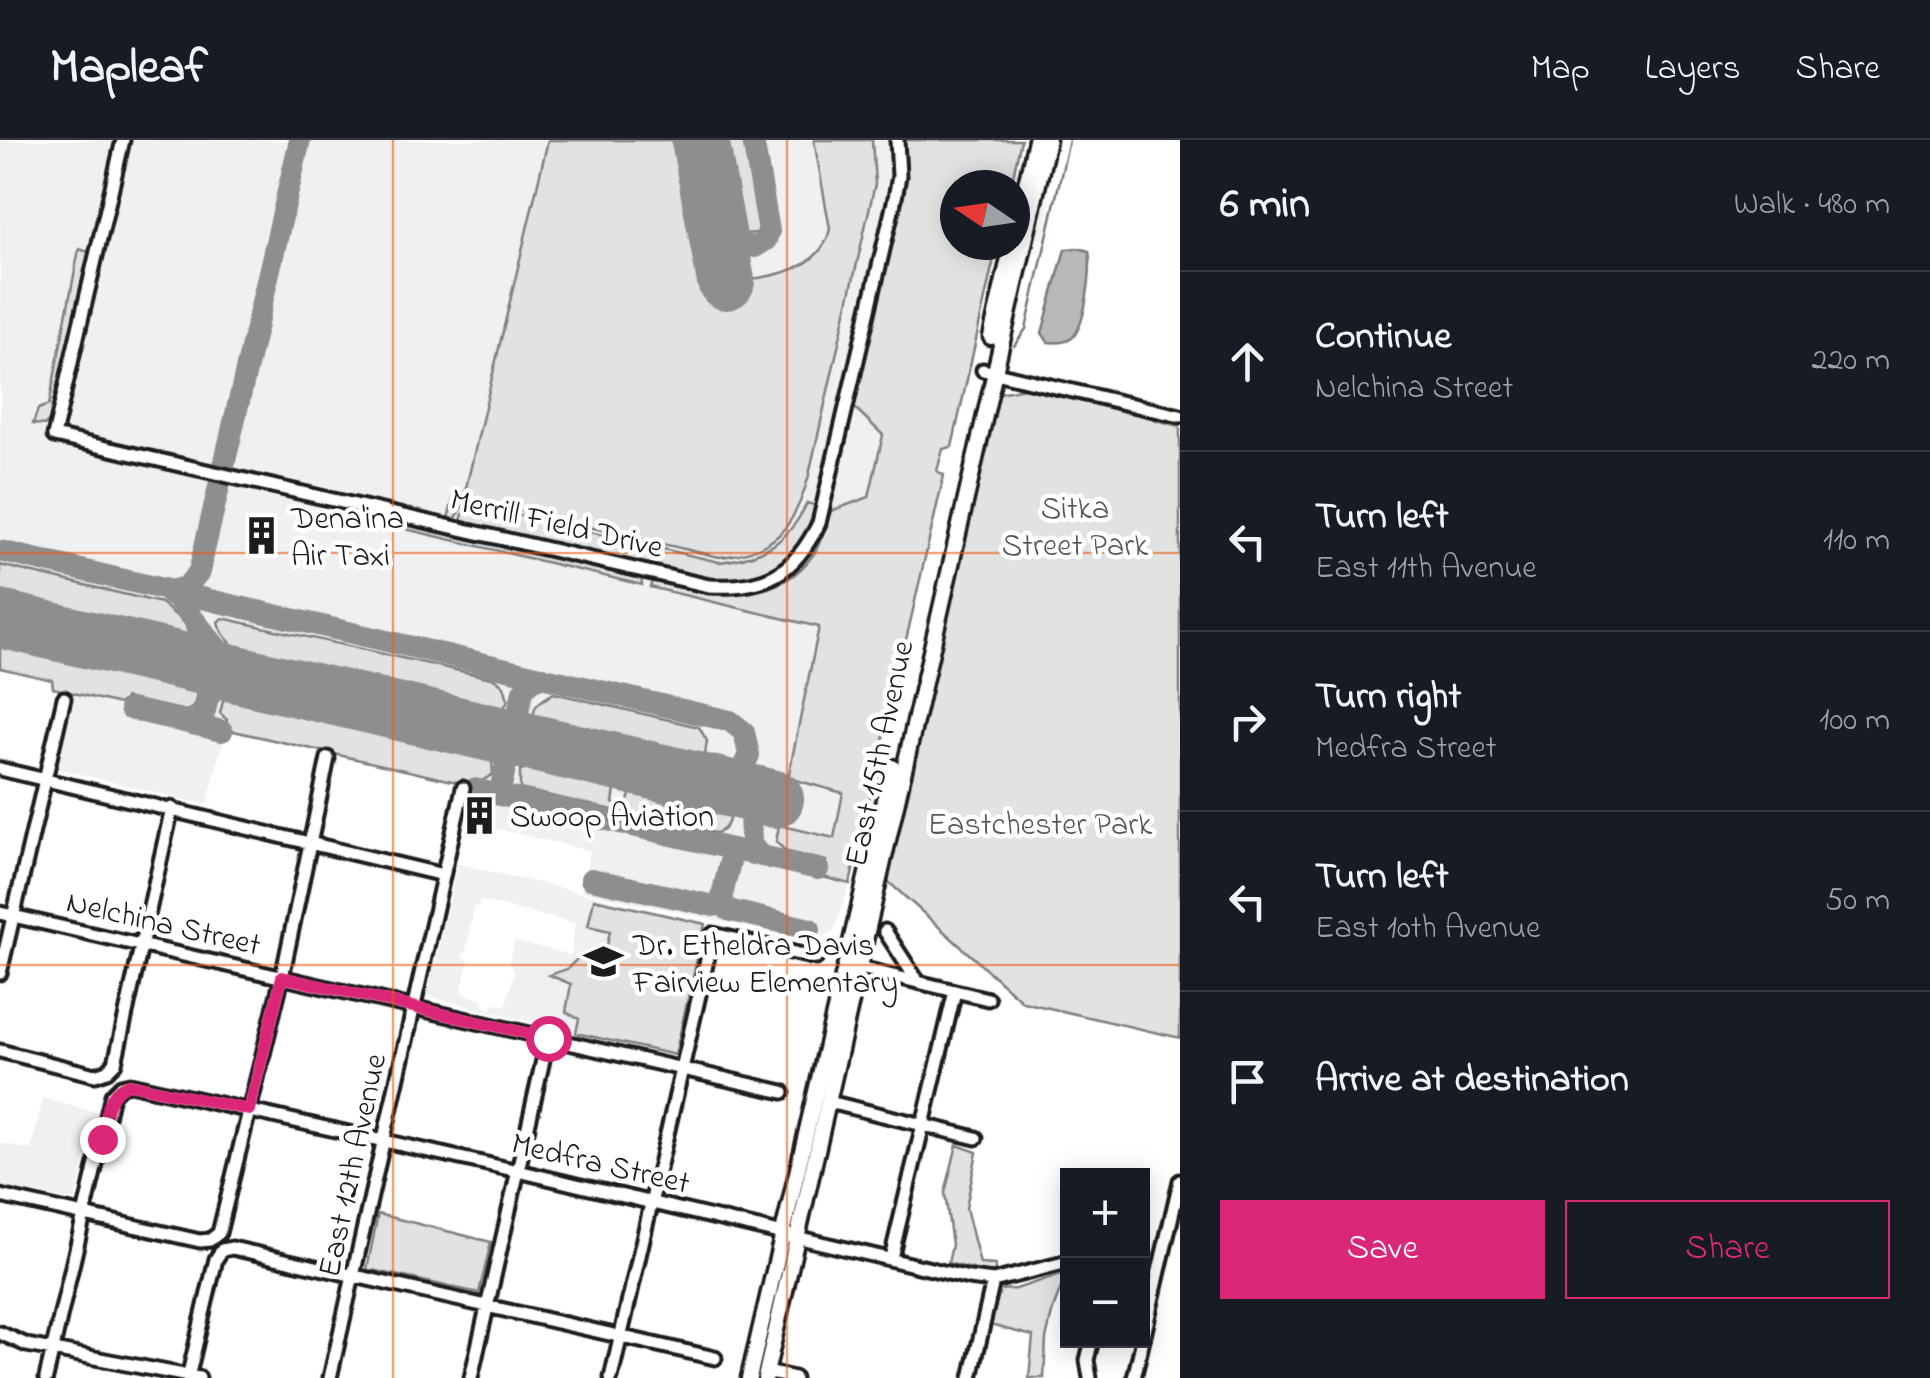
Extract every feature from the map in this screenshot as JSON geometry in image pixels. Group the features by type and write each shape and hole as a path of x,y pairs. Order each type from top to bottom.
{"main road":[{"path":"1029,170 1036,140"},
{"name":"East 15th Avenue","path":"766,1375 790,1234 988,372 1048,140"},
{"name":"East 15th Avenue","path":"749,1378 829,1102 1009,260"}],"street":[{"name":"Merrill Field Drive","path":"123,140 54,436 709,586 734,587 768,581 792,564 819,523 895,198 899,176 897,140"},
{"path":"988,372 1180,416"},
{"path":"0,973 7,914 64,698"},
{"path":"0,1196 200,1241 214,1237 223,1223 282,977 328,758"},
{"path":"0,769 443,874"},
{"name":"East 12th Avenue","path":"330,1378 463,788"},
{"path":"0,1051 95,1075 115,1063 172,808"},
{"name":"Nelchina Street","path":"7,914 783,1092"},
{"path":"886,931 918,982"},
{"path":"611,1378 714,934 816,958"},
{"path":"860,968 988,999"},
{"path":"890,1258 955,991"},
{"path":"471,1378 548,1038"},
{"name":"Medfra Street","path":"84,1215 112,1095 121,1086 139,1085 993,1282 1060,1264"},
{"path":"829,1102 976,1138"},
{"path":"1134,1378 1180,1181"},
{"path":"46,1378 84,1215"},
{"path":"0,1333 52,1350 192,1377 216,1260 222,1250 232,1248 715,1358"},
{"path":"1150,1274 1158,1275"},
{"path":"971,1378 993,1282"},
{"path":"1090,1348 1090,1378"},
{"path":"766,1375 794,1378"}],"shaded area":[{"path":"0,140 1021,140 1014,170 940,170 940,260 994,260 952,447 943,449 937,471 944,475 850,884 834,930 816,942 581,891 590,851 469,822 474,786 226,729 207,805 55,768 71,693 53,688 52,680 0,668"},
{"path":"1065,249 1089,251 1090,259 1081,321 1072,338 1048,342 1042,333"},
{"name":"Dr. Etheldra Davis Fairview Elementary","path":"458,864 706,922 675,1057 427,996","holes":["480,901 575,923 571,955 514,941 509,963 514,971 506,1006 493,1003 492,1009 483,1006 484,999 464,994 469,960 462,958 474,906 479,906"]},
{"path":"43,1099 97,1112 75,1201 0,1186 0,1143 31,1150"}],"green space":[{"path":"548,140 680,140 709,285 781,273 812,258 823,246 830,229 814,140 872,140 875,184 808,479 788,525 767,544 719,557 476,501 466,502 454,521 448,519 455,492 465,492"},
{"path":"719,140 747,140 763,217 757,233 743,234 736,226"},
{"path":"901,140 1021,140 1014,170 940,170 940,260 994,260 952,447 943,449 937,471 944,475 850,884 823,877 826,861 787,852 776,842 779,825 834,838 843,793 788,778 819,627 650,587 653,579 717,592 759,590 779,584 813,555 831,511 869,497 883,435 853,406 905,182"},
{"path":"79,249 89,252 50,421 45,425 33,424 38,409 49,405"},
{"name":"Eastchester Park","path":"1025,388 1152,416 1180,426 1180,1038 1023,1002 883,877 999,393"},
{"path":"807,503 818,506 794,550 755,576 722,581 461,521 471,506 478,506 719,562 772,546 800,517"},
{"path":"394,521 641,575 642,585 393,526"},
{"path":"0,565 161,603 185,623 191,642 178,643 0,600"},
{"path":"222,618 496,679 504,686 508,700 502,712 489,716 258,661 227,639 218,622"},
{"path":"0,640 189,683 197,692 194,707 186,711 126,698 119,704 53,688 52,680 0,668"},
{"path":"554,693 699,727 707,741 705,754 695,761 687,760 541,728 534,711"},
{"path":"228,695 480,751 492,761 493,774 474,786 225,729 227,720 220,713"},
{"path":"536,763 616,782 616,805 627,805 632,787 726,809 730,811 729,819 725,828 715,833 520,789 520,771"},
{"path":"594,899 705,924 675,1055 576,1033 579,1019 566,1012 571,984 549,975 567,969 581,955 604,960 610,931 588,926"},
{"path":"957,1145 977,1152 966,1208 980,1264 995,1265 995,1275 948,1263 952,1245 945,1193"},
{"path":"378,1214 491,1242 479,1293 367,1269"},
{"path":"1060,1274 1060,1290 1046,1339 1044,1378 1029,1378 1033,1336 990,1325 997,1290 1016,1289"}],"waterway":[{"path":"1014,346 1026,329 1069,140"},
{"path":"1028,389 1172,422"}],"taxiway":[{"path":"170,591 186,587 199,572 300,140"},
{"path":"711,202 732,243 755,247 766,240 769,231 753,140"},
{"path":"0,551 730,721 744,732 749,755 738,777 717,786"},
{"path":"166,591 218,649 205,711 198,720 187,723"},
{"path":"178,661 200,673 209,697"},
{"path":"499,795 523,691 532,680 543,677"},
{"path":"209,697 229,679 256,679"},
{"path":"130,709 222,731"},
{"path":"482,732 500,745 506,765"},
{"path":"506,765 524,749 549,747"},
{"path":"474,789 818,869"},
{"path":"732,789 750,805 751,845 761,856"},
{"path":"591,879 714,906 721,900 733,849"},
{"path":"721,900 728,910 810,929"}],"runway":[{"path":"700,140 726,281"},
{"path":"0,619 775,799"}],"place":[{"name":"Dena'ina Air Taxi","path":"261,535"},
{"name":"Swoop Aviation","path":"480,815"},
{"name":"Dr. Etheldra Davis Fairview Elementary","path":"603,962"}],"route":[{"path":"102,1139 112,1095 130,1084 249,1110 282,977 548,1038"}],"park label":[{"name":"Sitka Street Park","path":"1075,526"}]}
